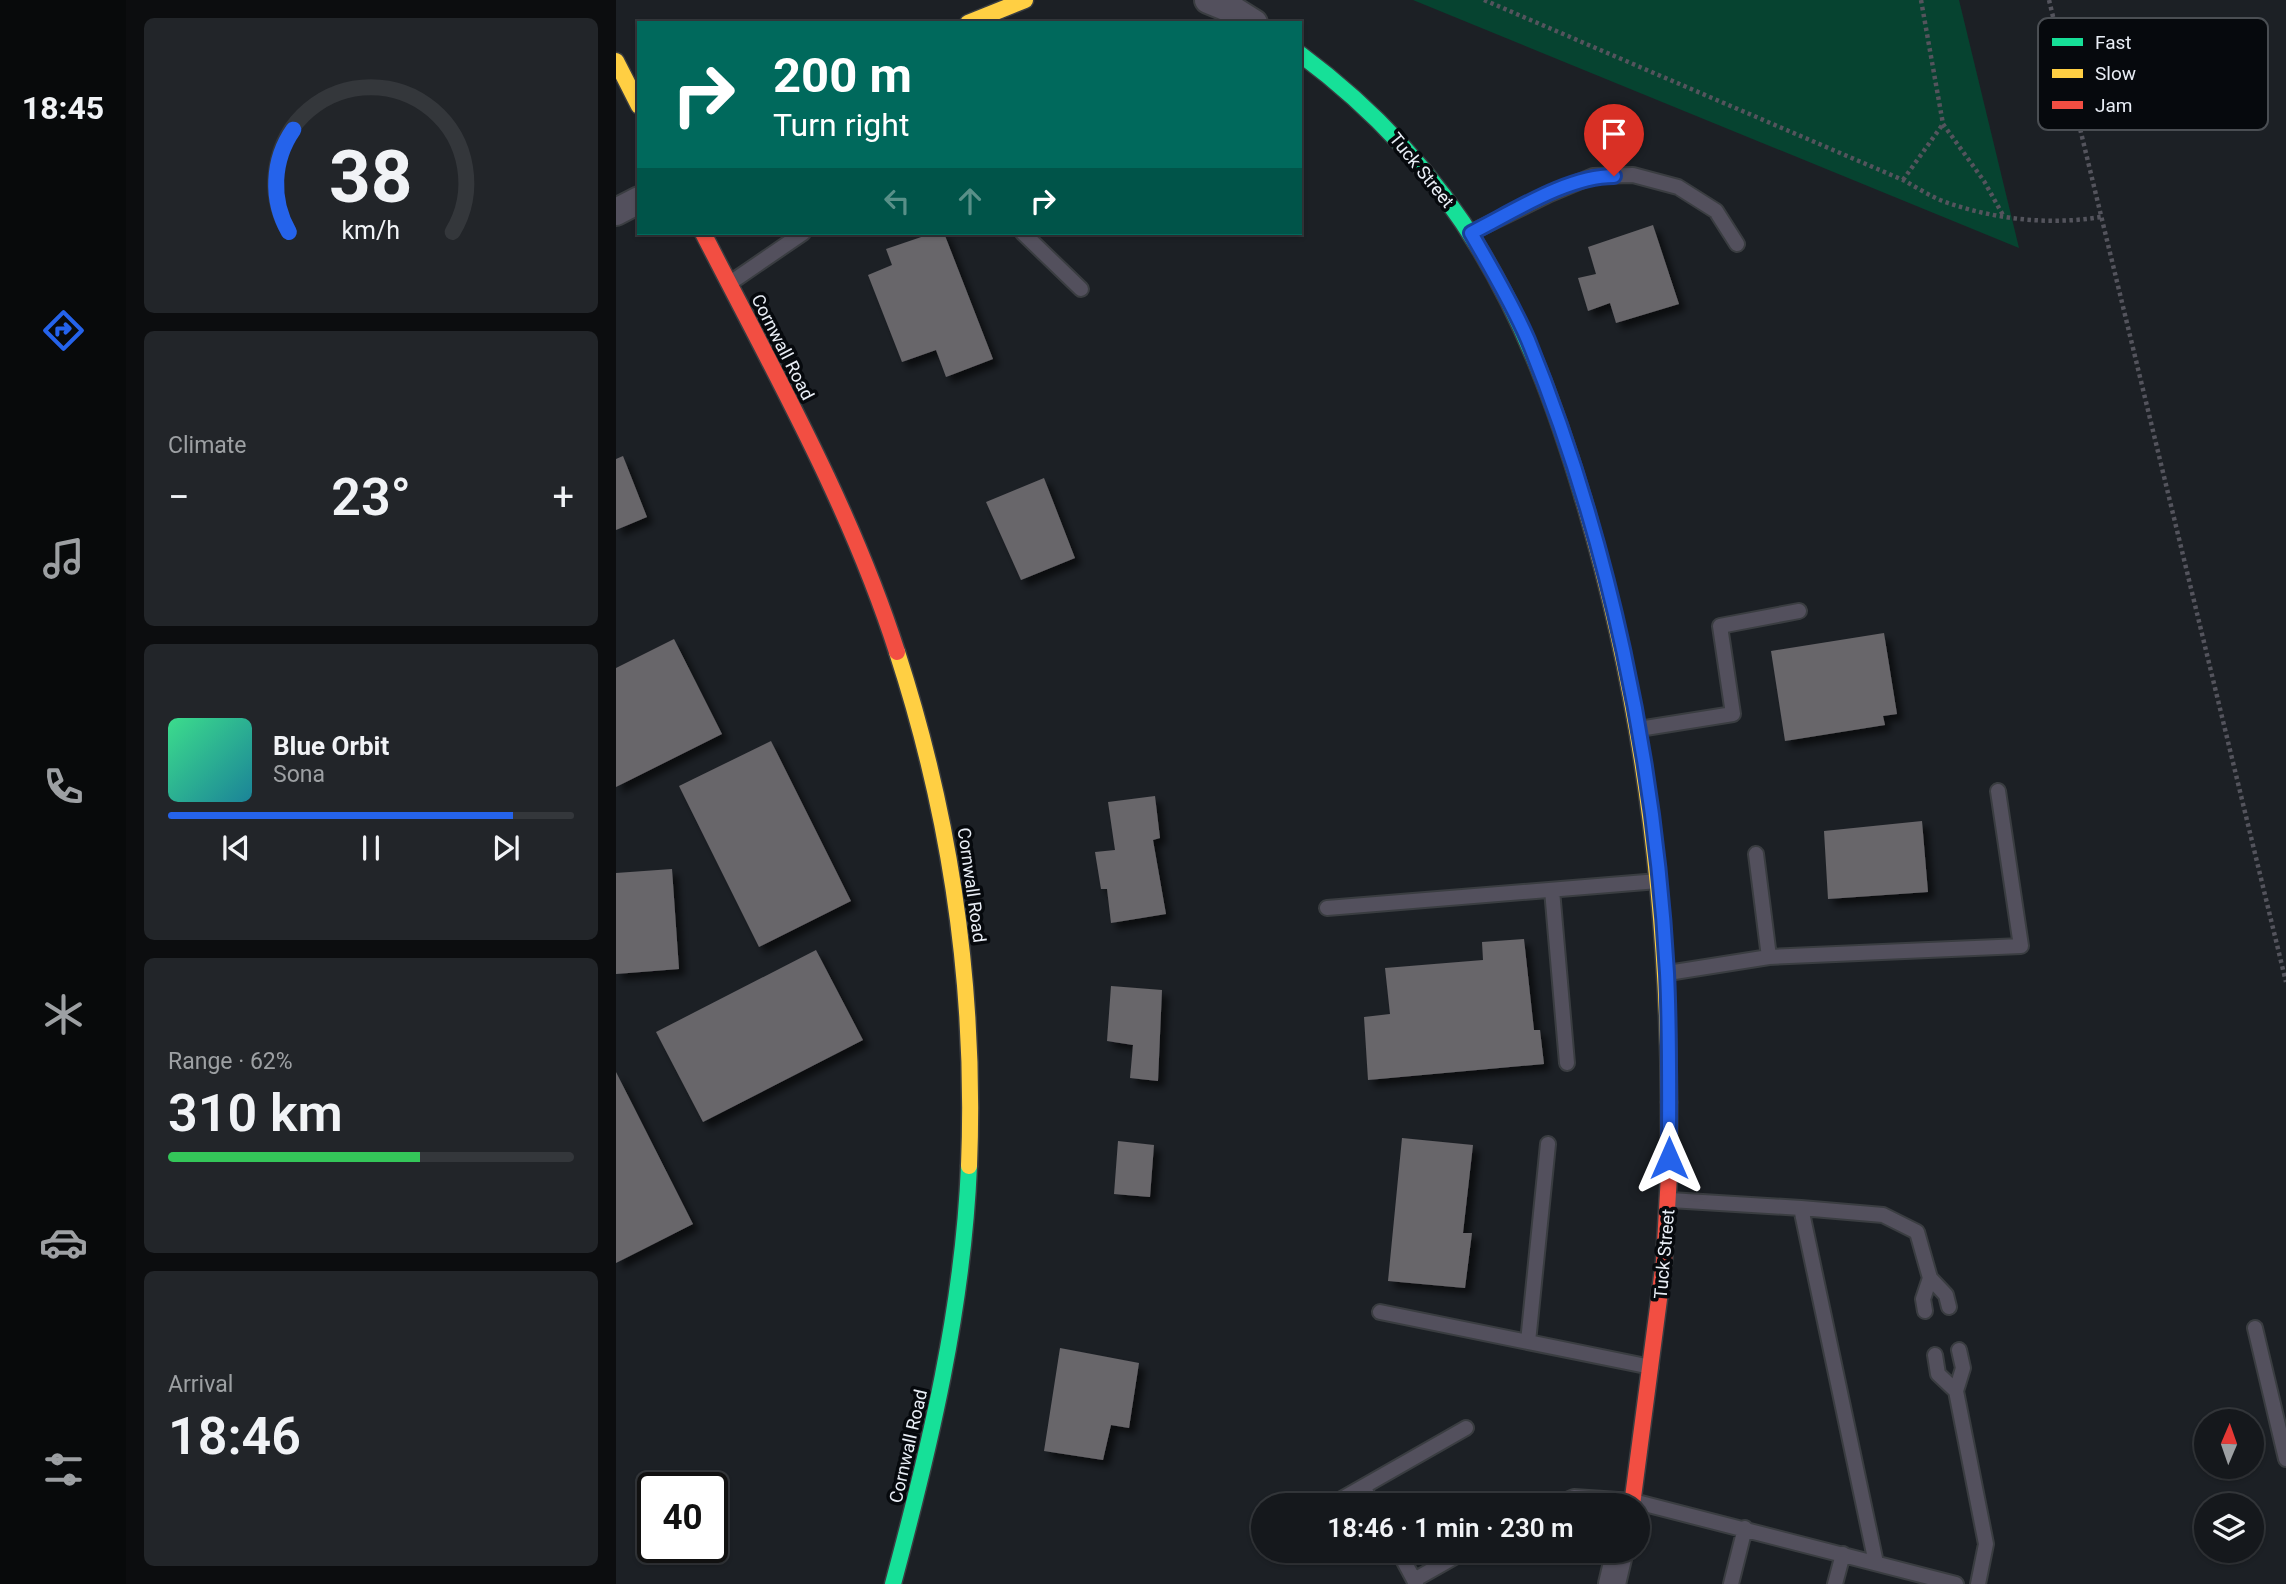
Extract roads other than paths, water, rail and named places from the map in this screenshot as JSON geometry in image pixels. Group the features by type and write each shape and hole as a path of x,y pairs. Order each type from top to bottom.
{"street":[{"path":"973,21 1025,0"},
{"path":"1213,1 1250,21"},
{"name":"Tuck Street","path":"1302,56 1356,98 1396,136 1436,183 1471,233 1527,339 1572,465 1604,573 1638,730 1659,881 1667,973 1669,1199 1653,1367 1634,1493"},
{"path":"616,61 637,102"},
{"path":"616,212 637,201"},
{"name":"Cornwall Road","path":"704,235 844,514 891,631 929,755 954,883 965,987 970,1084 970,1151 960,1284 937,1412 893,1584"},
{"path":"1612,1584 1617,1563"}],"lane":[{"path":"1471,233 1593,176 1633,175 1678,187 1716,211 1737,244"},
{"path":"729,284 800,235"},
{"path":"1025,235 1081,289"},
{"path":"1638,730 1732,714 1720,626 1799,611"},
{"path":"1667,973 1769,957 2021,946 1998,791"},
{"path":"1756,854 1769,957"},
{"path":"1327,908 1659,881"},
{"path":"1552,890 1567,1063"},
{"path":"1528,1342 1548,1143"},
{"path":"1669,1199 1883,1215 1917,1232 1930,1278 1946,1295 1949,1307"},
{"path":"1801,1208 1876,1563"},
{"path":"1925,1311 1923,1299 1930,1278"},
{"path":"1381,1312 1653,1367"},
{"path":"2255,1328 2286,1459"},
{"path":"1959,1350 1963,1368 1956,1391 1986,1544 1978,1584"},
{"path":"1935,1355 1938,1374 1956,1391"},
{"path":"1352,1493 1466,1428"},
{"path":"1363,1487 1366,1493"},
{"path":"1650,1507 1745,1528 1956,1584"},
{"path":"1731,1584 1745,1528"},
{"path":"1835,1584 1843,1554"},
{"path":"1405,1563 1415,1582 1445,1563"}]}
